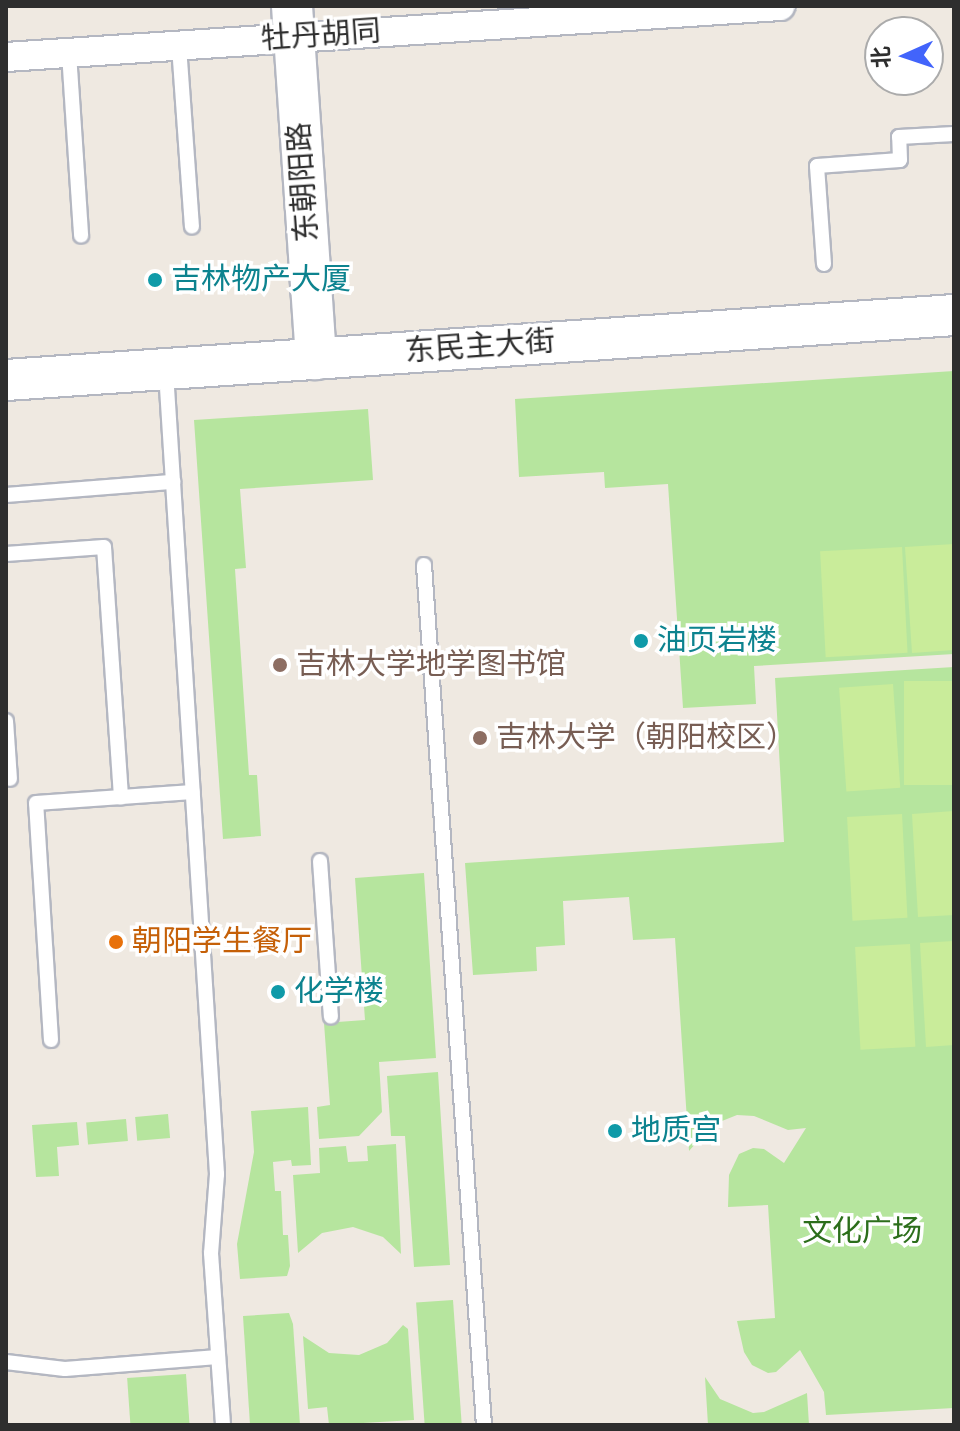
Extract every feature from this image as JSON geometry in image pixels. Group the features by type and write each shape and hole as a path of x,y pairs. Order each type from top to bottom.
{"main road":[{"name":"东朝阳路","path":"293,22 316,359"},
{"name":"东民主大街","path":"6,380 954,315"}],"street":[{"name":"牡丹胡同","path":"6,57 179,46 293,22 780,6"}],"lane":[{"path":"179,46 192,227"},
{"path":"69,53 81,236"},
{"path":"824,264 817,166 900,160 899,137 954,134"},
{"path":"165,369 217,1174 211,1253 223,1425"},
{"path":"6,495 173,482"},
{"path":"6,554 104,547 121,797"},
{"path":"424,565 484,1425"},
{"path":"6,721 10,779"},
{"path":"51,1040 36,803 193,792"},
{"path":"320,861 331,1017"},
{"path":"6,1362 65,1369 218,1357"}],"green space":[{"path":"954,371 954,654 754,666 756,704 683,708 668,484 605,488 604,472 519,477 515,399"},
{"path":"368,409 373,480 240,489 246,568 235,569 249,775 257,775 261,836 223,839 194,420"},
{"path":"954,544 954,650 912,653 905,547"},
{"path":"902,547 908,653 826,657 820,551"},
{"name":"文化广场","path":"954,667 954,1408 826,1415 824,1392 800,1350 776,1372 768,1373 752,1365 744,1352 737,1321 775,1318 768,1205 728,1207 729,1175 739,1154 753,1148 764,1149 784,1163 806,1128 788,1130 754,1116 737,1115 712,1125 689,1151 675,938 633,940 629,897 563,901 565,945 536,947 537,971 473,975 465,863 784,842 775,678"},
{"path":"904,681 954,681 954,785 904,785"},
{"path":"893,684 900,788 846,792 839,688"},
{"path":"954,811 954,915 918,917 912,814"},
{"path":"902,814 907,918 853,921 847,817"},
{"path":"424,873 436,1058 379,1062 382,1112 359,1136 319,1139 317,1107 330,1105 324,1023 365,1020 355,878"},
{"path":"954,941 954,1045 926,1047 920,943"},
{"path":"910,944 915,1047 860,1050 855,947"},
{"path":"438,1072 450,1265 414,1267 405,1136 391,1136 387,1076"},
{"path":"308,1107 311,1165 292,1166 291,1160 273,1162 275,1191 281,1191 283,1235 288,1235 290,1266 287,1276 240,1279 237,1244 254,1152 251,1111"},
{"path":"168,1114 170,1138 137,1141 135,1117"},
{"path":"126,1119 128,1141 88,1144 86,1122"},
{"path":"77,1122 79,1145 57,1147 59,1176 36,1177 32,1125"},
{"path":"396,1144 401,1254 383,1237 353,1227 322,1233 298,1253 293,1175 320,1173 319,1148 346,1146 348,1162 368,1161 367,1146"},
{"path":"453,1300 462,1425 425,1425 416,1303"},
{"path":"289,1313 293,1324 300,1425 250,1425 243,1316"},
{"path":"403,1325 408,1329 414,1420 329,1425 327,1407 308,1409 303,1336 329,1353 359,1355 387,1343"},
{"path":"186,1374 190,1425 130,1425 127,1378"},
{"path":"705,1377 720,1399 753,1413 764,1412 807,1393 809,1425 708,1425"}],"place":[{"name":"吉林物产大厦","path":"155,280"},
{"name":"油页岩楼","path":"641,641"},
{"name":"吉林大学地学图书馆","path":"280,665"},
{"name":"吉林大学（朝阳校区）","path":"480,738"},
{"name":"朝阳学生餐厅","path":"116,942"},
{"name":"化学楼","path":"278,992"},
{"name":"地质宫","path":"615,1131"}]}
